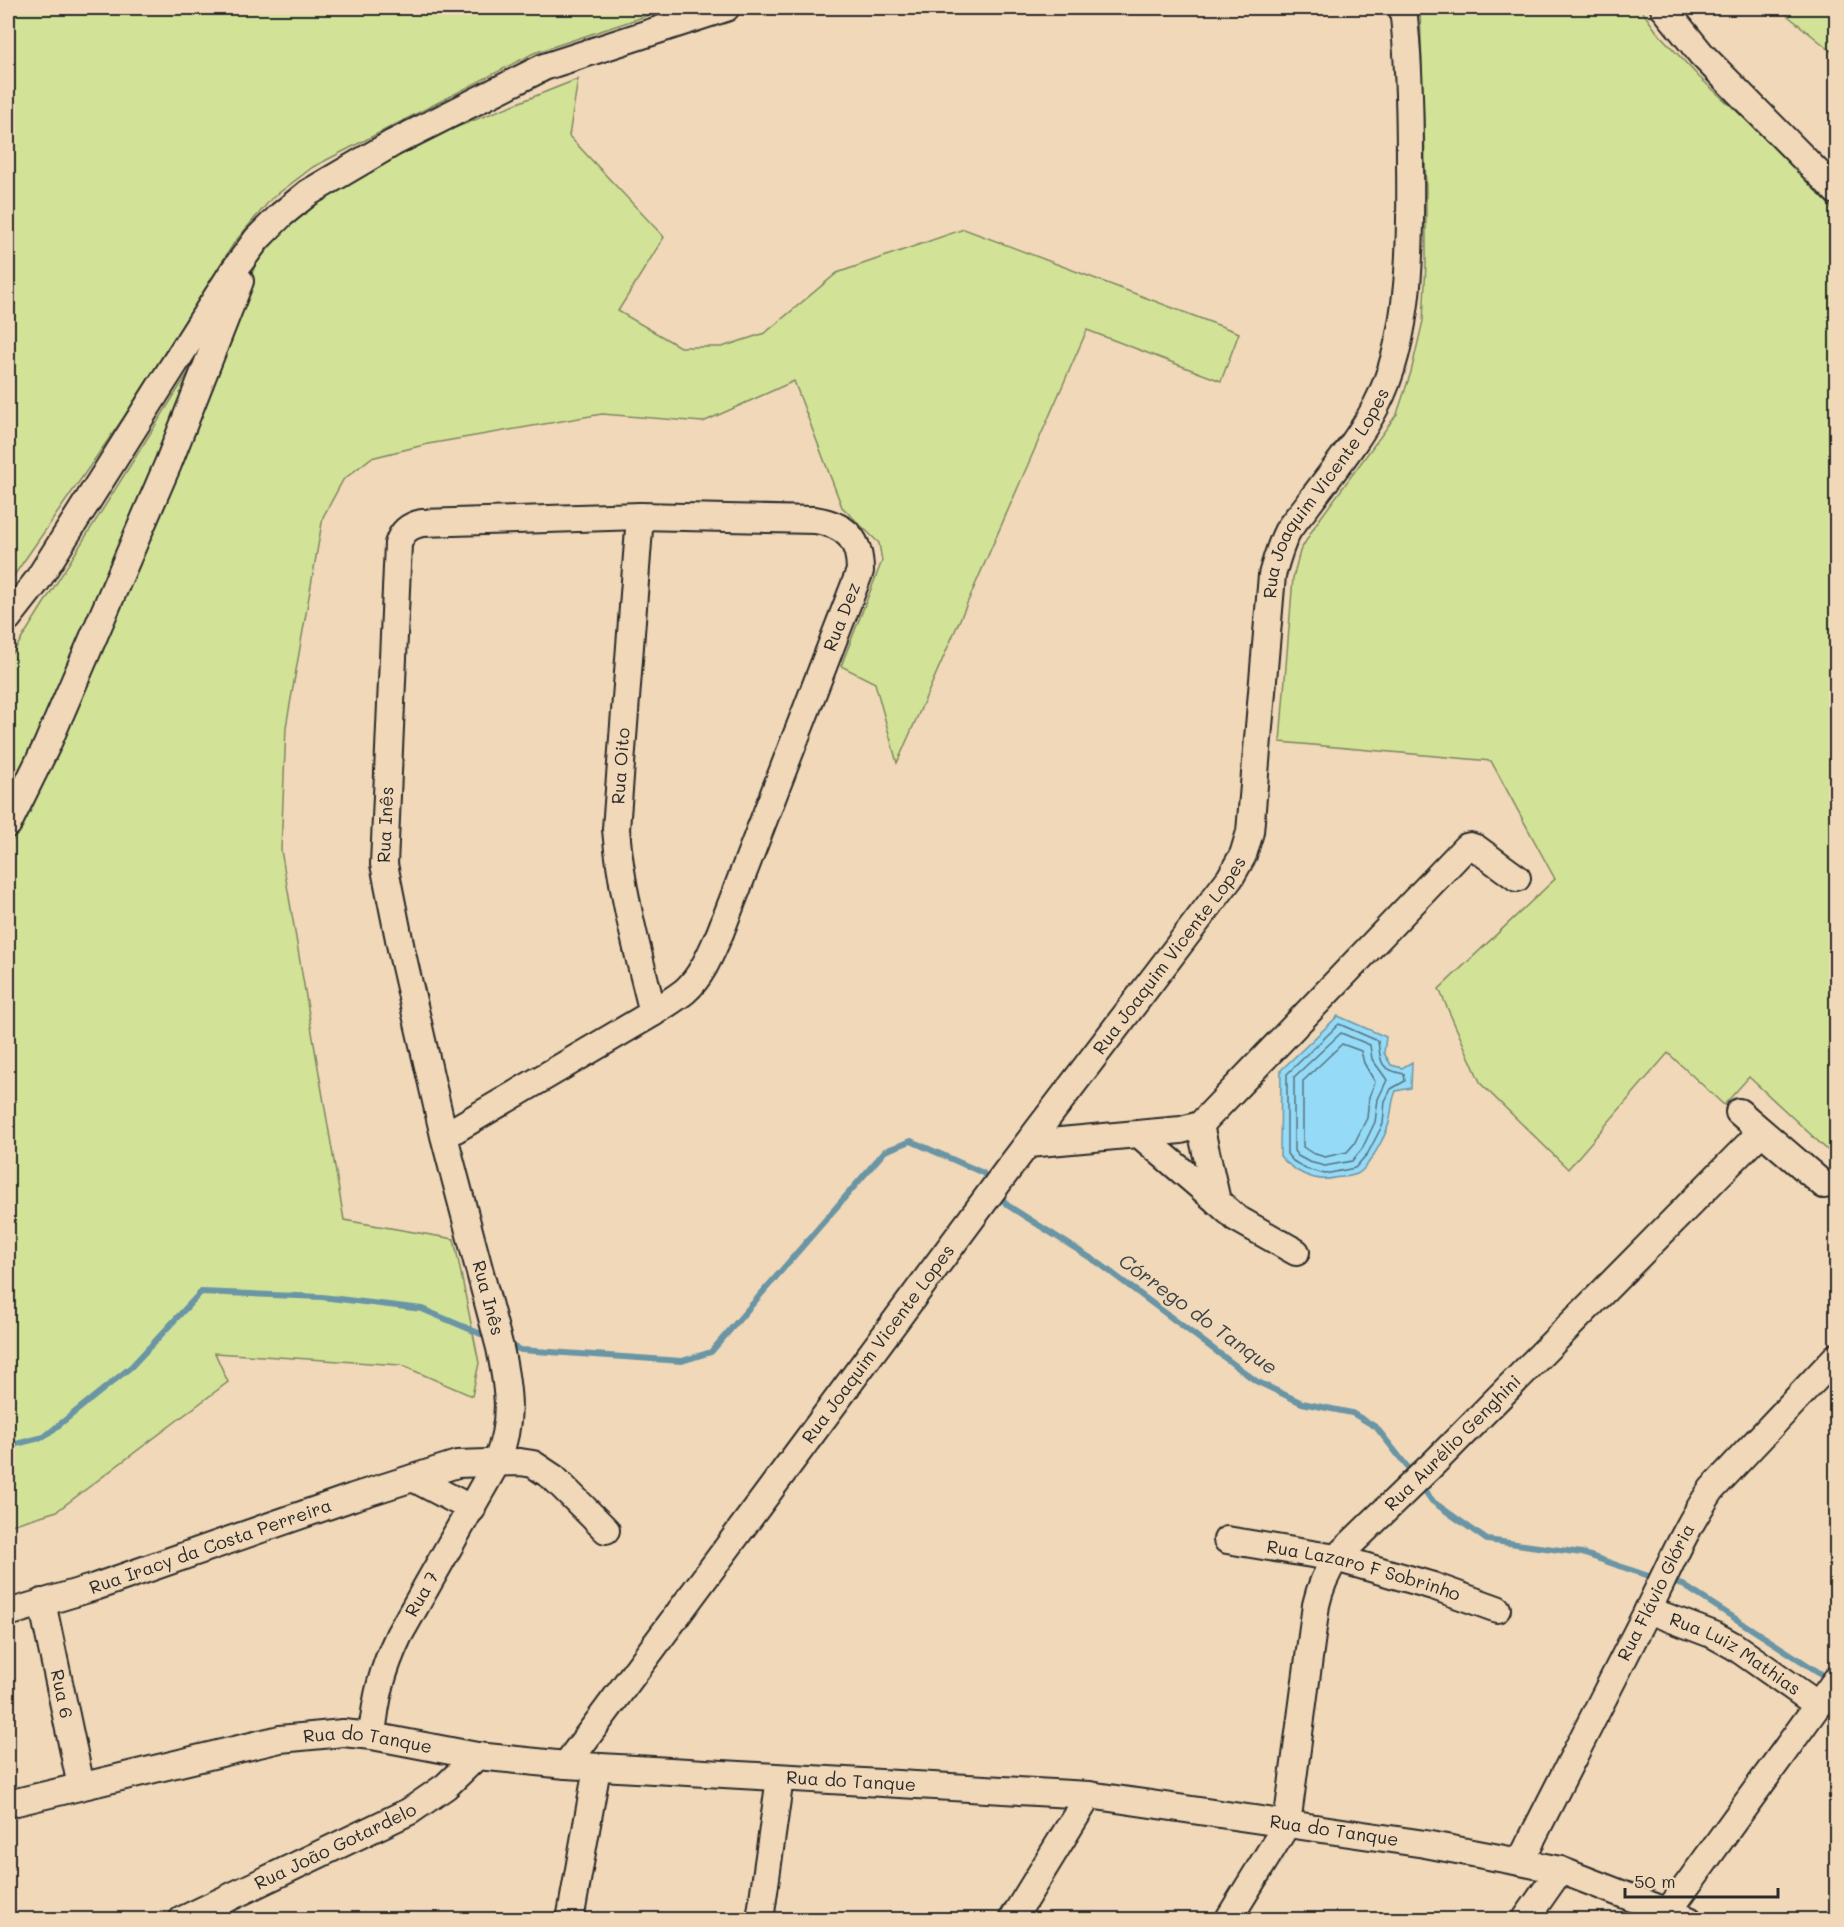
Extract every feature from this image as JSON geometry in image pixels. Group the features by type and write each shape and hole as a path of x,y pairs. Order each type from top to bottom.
{"street":[{"path":"8,618 37,580 232,273 257,239 281,215 318,188 393,143 544,67 726,8"},
{"name":"Rua Joaquim Vicente Lopes","path":"566,1765 1006,1172 1230,878 1243,855 1254,801 1272,575 1288,532 1376,406 1393,363 1401,323 1411,222 1410,102 1403,8"},
{"path":"1664,8 1702,56 1836,191"},
{"path":"8,824 47,746 168,464 257,239"},
{"name":"Rua Dez","path":"398,544 407,528 422,523 640,516 816,520 830,522 844,530 853,539 860,555 860,571 709,957 697,977 685,990 653,1013"},
{"name":"Rua Oito","path":"640,516 616,829 626,903 653,1013"},
{"name":"Rua Inês","path":"398,544 384,864 444,1136 495,1325 506,1377 509,1422 497,1462"},
{"path":"1028,1144 1140,1135 1200,1125 1462,850 1470,846 1476,848 1517,878"},
{"path":"444,1136 653,1013"},
{"path":"1739,1112 1824,1185"},
{"path":"1200,1125 1217,1201"},
{"name":"Rua Aurélio Genghini","path":"1287,1824 1318,1597 1326,1573 1336,1558 1435,1462 1761,1132"},
{"path":"1140,1135 1236,1218 1296,1252"},
{"name":"Rua Flávio Glória","path":"1520,1862 1649,1608 1680,1539 1712,1489 1836,1357"},
{"name":"Rua Iracy da Costa Perreira","path":"8,1613 95,1587 447,1466 497,1462 533,1464 545,1470 606,1530"},
{"name":"Rua 7","path":"372,1736 380,1681 399,1635 497,1462"},
{"path":"413,1478 472,1509"},
{"name":"Rua Lazaro F Sobrinho","path":"1227,1540 1336,1558 1433,1586 1497,1609"},
{"name":"Rua 6","path":"42,1602 81,1786"},
{"name":"Rua Luiz Mathias","path":"1649,1608 1714,1635 1826,1694"},
{"path":"1673,1917 1826,1694"},
{"name":"Rua do Tanque","path":"8,1804 280,1739 343,1733 372,1736 477,1756 597,1768 1089,1795 1425,1844 1560,1870 1673,1917"},
{"name":"Rua João Gotardelo","path":"182,1920 410,1811 446,1786 477,1756"},
{"path":"570,1920 597,1768"},
{"path":"760,1920 780,1778"},
{"path":"1012,1920 1089,1795"},
{"path":"1228,1920 1287,1824"},
{"path":"1525,1920 1560,1870"}],"green space":[{"path":"8,8 670,8 534,53 313,167 271,199 234,243 124,417 8,584"},
{"path":"1420,8 1640,8 1657,32 1699,77 1785,155 1836,213 1836,1158 1749,1077 1724,1105 1668,1053 1568,1169 1481,1084 1439,989 1555,879 1491,761 1280,742 1293,578 1300,551 1316,524 1397,414 1411,372 1423,321 1426,188"},
{"path":"1779,8 1836,8 1836,55 1783,12"},
{"path":"578,79 569,136 664,237 618,311 680,347 722,347 765,333 837,273 964,229 1239,333 1221,381 1087,330 897,763 875,683 841,666 882,561 879,543 842,507 794,381 703,422 602,414 428,444 371,458 343,480 323,517 286,727 281,850 344,1220 454,1239 479,1363 472,1396 401,1365 215,1353 228,1382 57,1511 8,1526 8,848 33,800 198,418 256,263 293,220 338,188 437,135"},
{"path":"210,338 155,479 8,801 8,657 14,651"}],"water":[{"path":"1338,1016 1386,1037 1384,1053 1391,1065 1402,1068 1412,1062 1411,1088 1396,1091 1384,1135 1371,1159 1361,1171 1348,1176 1319,1179 1304,1175 1280,1156 1281,1070"}],"waterway":[{"path":"506,1344 521,1350 682,1361 711,1352 885,1151 911,1141 983,1173 991,1183"},
{"name":"Córrego do Tanque","path":"999,1193 1007,1205 1100,1264 1256,1381 1302,1403 1352,1413 1376,1427 1413,1474"},
{"path":"8,1446 44,1437 131,1367 201,1292 322,1297 422,1309 488,1337"},
{"name":"Córrego do Tanque","path":"1421,1485 1432,1501 1487,1540 1582,1553 1657,1579"},
{"name":"Córrego do Tanque","path":"1667,1581 1683,1585 1820,1673 1828,1682"}]}
